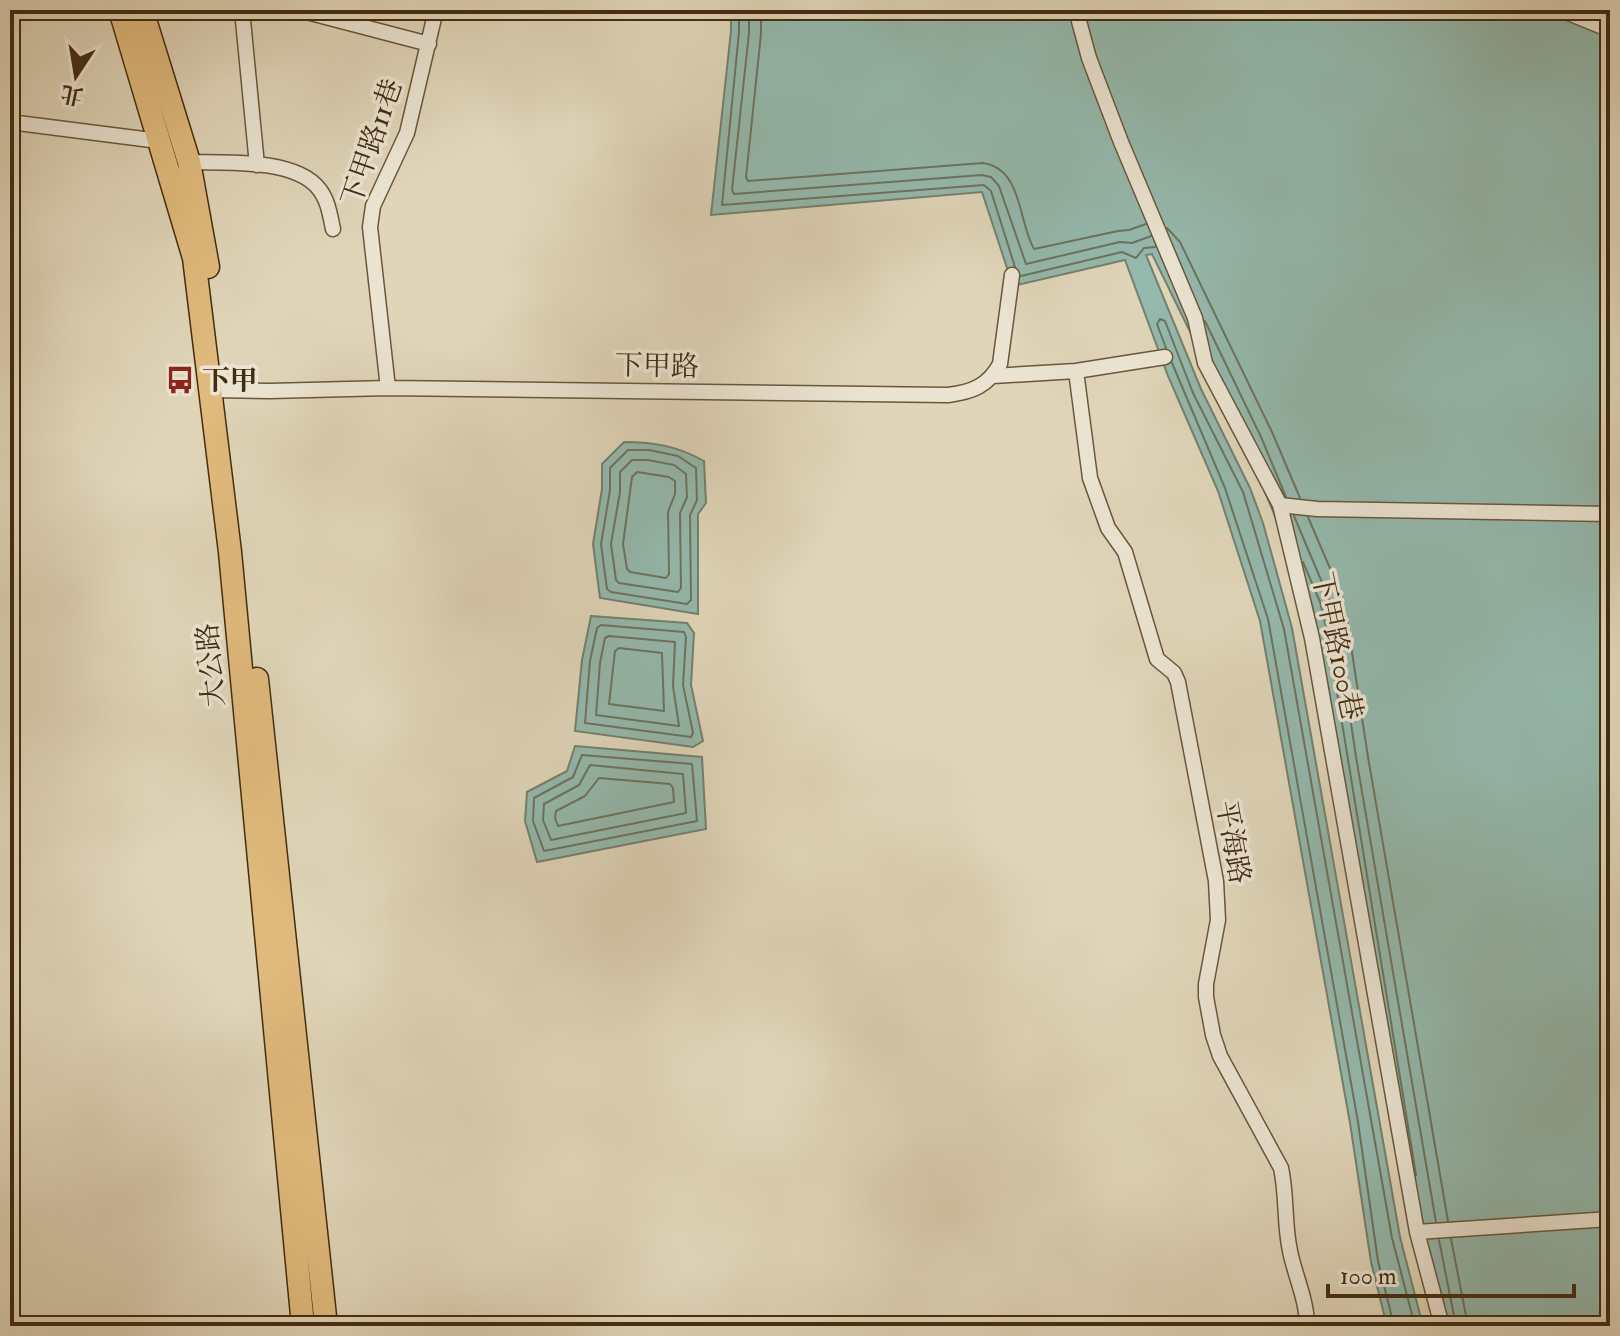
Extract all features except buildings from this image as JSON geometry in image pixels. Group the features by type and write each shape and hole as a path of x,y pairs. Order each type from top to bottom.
{"main road":[{"name":"大公路","path":"120,10 194,258 219,390 230,552 303,1326"},
{"name":"大公路","path":"142,10 189,162 204,240 326,1326"}],"street":[{"path":"242,10 257,165"},
{"path":"299,10 429,44"},
{"name":"下甲路11巷","path":"388,388 370,227 373,206 407,133 438,10"},
{"name":"下甲路100巷","path":"1076,10 1089,58 1116,128 1195,318 1205,363 1280,505 1312,638 1417,1232 1442,1326"},
{"path":"1561,10 1610,30"},
{"path":"10,122 159,141"},
{"path":"189,162 257,165 297,173 318,186 327,202 333,229"},
{"path":"993,376 1000,364 1012,275"},
{"path":"993,376 1076,371 1165,357"},
{"name":"平海路","path":"1076,371 1094,491 1108,528 1125,552 1157,659 1174,673 1178,682 1216,881 1218,920 1206,984 1211,1022 1220,1056 1281,1168 1289,1249 1307,1326"},
{"name":"下甲路","path":"219,390 388,388 948,395 965,393 982,386 993,376"},
{"path":"1280,505 1317,509 1610,514"},
{"path":"1417,1232 1610,1219"}],"water":[{"path":"731,10 1610,10 1610,1326 1439,1326 1312,605 1245,444 1152,254 1146,255 1201,389 1250,488 1292,628 1400,1237 1423,1326 1387,1326 1371,1262 1350,1123 1260,621 1218,491 1168,376 1125,260 1013,286 982,192 711,215"},
{"path":"624,442 665,446 704,461 706,503 698,514 698,614 600,598 593,544 602,489 602,464"},
{"path":"591,616 687,623 694,633 691,685 703,741 693,747 575,731 582,660"},
{"path":"575,746 702,757 706,829 537,862 525,821 527,792 567,771"}],"place":[{"name":"下甲","path":"180,380"}]}
